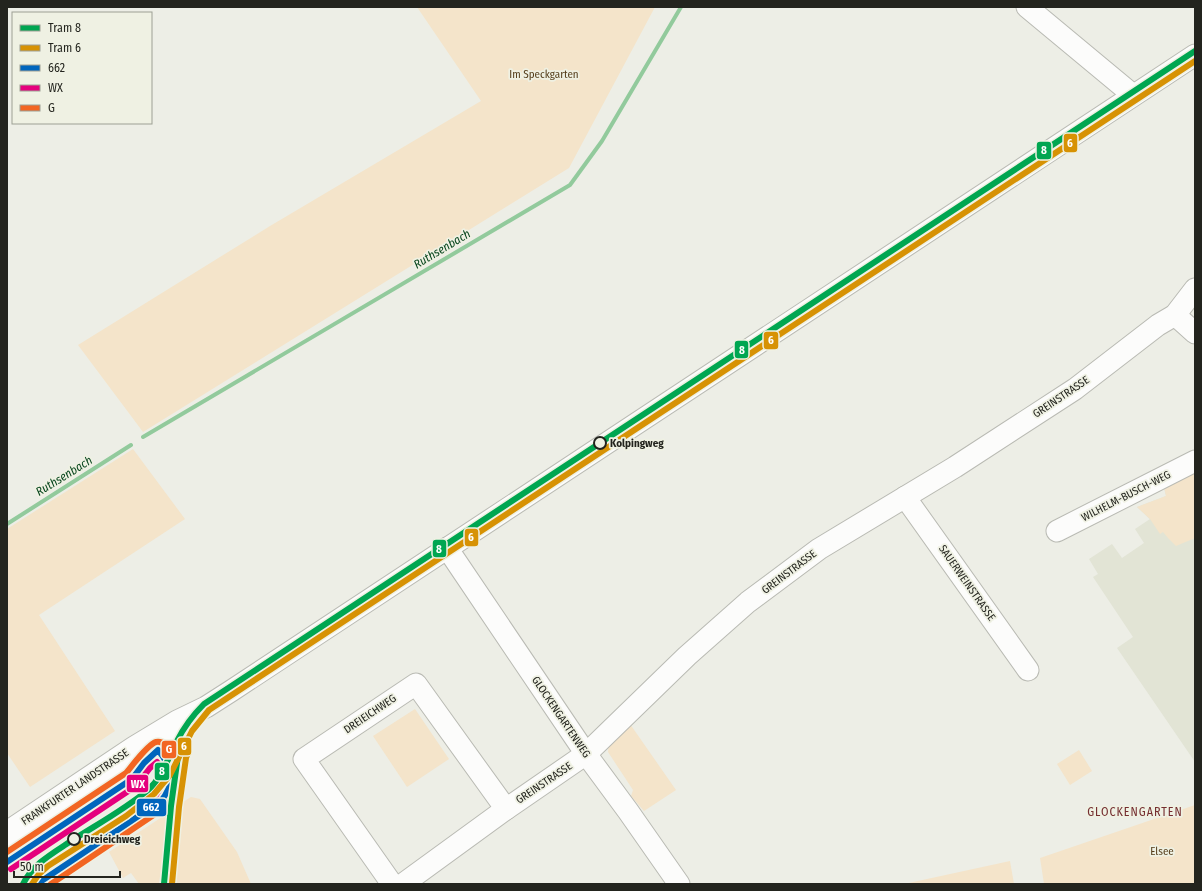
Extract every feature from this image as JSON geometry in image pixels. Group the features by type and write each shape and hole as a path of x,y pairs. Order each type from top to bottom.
{"street":[{"path":"1027,7 1134,95"},
{"name":"FRANKFURTER LANDSTRASSE","path":"7,832 134,747 177,721 206,707 1195,55"},
{"name":"GREINSTRASSE","path":"403,884 506,809 586,754 687,656 748,602 819,549 955,467 1074,389 1158,325 1175,315 1195,289"},
{"path":"1175,315 1195,333"},
{"name":"WILHELM-BUSCH-WEG","path":"1057,532 1195,461"},
{"name":"SAUERWEINSTRASSE","path":"905,496 1028,670"},
{"name":"GLOCKENGARTENWEG","path":"447,548 586,754 679,884"},
{"name":"DREIEICHWEG","path":"392,884 304,759 416,684 506,809"},
{"name":"FRANKFURTER LANDSTRASSE","path":"7,851 127,772 144,763 206,707"}],"shaded area":[{"path":"1195,468 1195,762 1117,648 1133,637 1093,577 1098,574 1089,559 1112,544 1122,558 1144,543 1135,529 1150,519 1137,507 1166,496 1163,483"}],"green space":[{"name":"Im Speckgarten","path":"417,7 655,7 569,168 143,432 78,345 270,226 481,101"},
{"path":"133,449 185,519 39,615 115,731 30,787 7,753 7,529"},
{"path":"1195,468 1195,538 1176,546 1163,532 1160,534 1150,519 1137,507 1166,496 1163,483"},
{"path":"415,709 449,759 407,787 373,736"},
{"path":"630,724 676,790 644,811 631,796 633,790 608,752 609,742"},
{"path":"1079,750 1092,771 1070,785 1057,764"},
{"path":"191,797 200,799 237,852 251,884 167,884 175,807"},
{"name":"Elsee","path":"1195,805 1195,884 1044,884 1040,858"},
{"path":"168,813 159,884 139,884 131,873 123,878 109,852"},
{"path":"1010,861 1014,884 904,884"}],"waterway":[{"name":"Ruthsenbach","path":"143,437 570,185 602,141 681,7"},
{"name":"Ruthsenbach","path":"7,524 131,445"}],"tram line":[{"name":"8","path":"23,884 31,872 47,857 118,812 148,790 158,779 186,726 204,704 1195,51"},
{"name":"6","path":"32,884 39,874 48,866 126,816 154,794 170,775 192,731 209,710 1195,61"},
{"name":"8","path":"164,884 171,806 178,756 181,747"},
{"name":"6","path":"172,884 179,807 186,758 189,750"}],"transit line":[{"name":"G","path":"7,852 126,773 153,744 156,742 161,742 166,745 176,763 179,776 178,788 167,806 51,884"},
{"name":"662","path":"7,862 132,779 144,763 158,750 167,763 171,775 169,788 161,801 37,884"},
{"name":"WX","path":"11,869 136,786 150,768 157,762 160,766 162,783 156,795 33,877"}],"place":[{"name":"Kolpingweg","path":"600,443"},
{"name":"Dreieichweg","path":"74,839"}],"district":[{"name":"GLOCKENGARTEN","path":"1135,812"}]}
